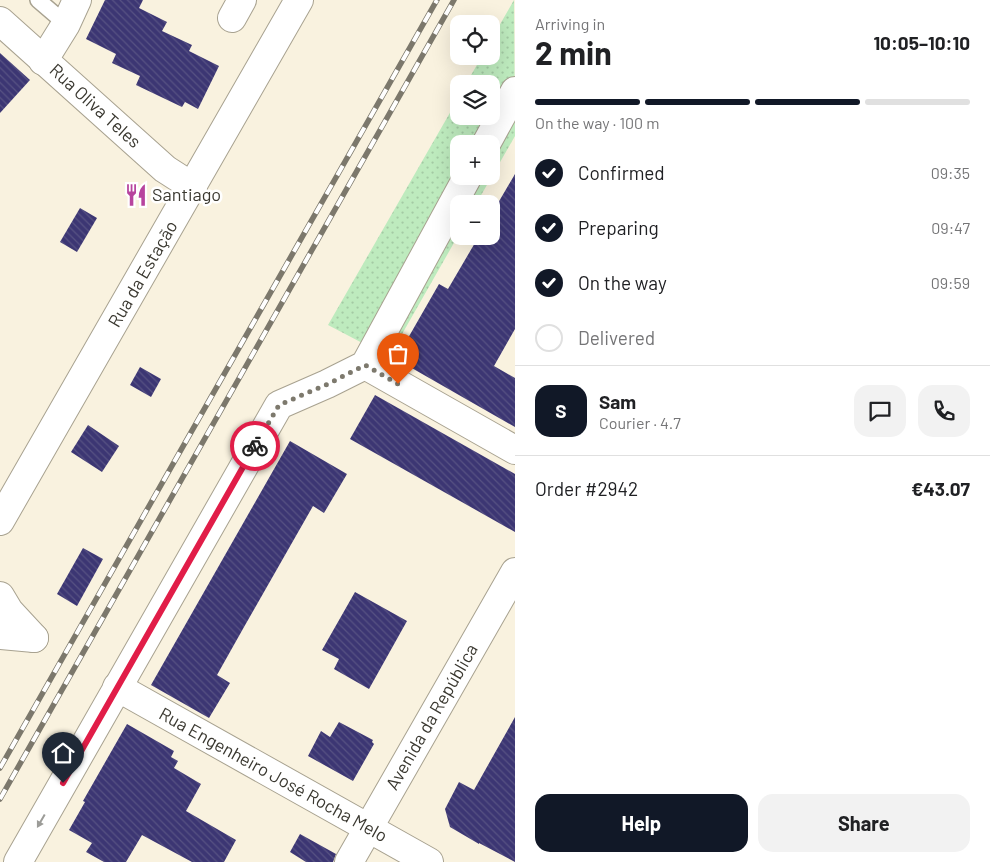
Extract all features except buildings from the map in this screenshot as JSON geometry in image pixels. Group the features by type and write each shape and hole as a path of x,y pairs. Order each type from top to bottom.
{"street":[{"path":"43,61 66,24 77,0"},
{"name":"Rua da Estação","path":"0,521 299,0"},
{"name":"Rua Oliva Teles","path":"0,21 165,169 193,187"},
{"path":"491,135 515,91"},
{"path":"18,862 279,405 328,384 365,365 463,185"},
{"path":"365,365 515,450"},
{"name":"Avenida da República","path":"349,862 515,572"},
{"name":"Rua Engenheiro José Rocha Melo","path":"117,687 429,862"}],"lane":[{"path":"38,0 66,24"}],"green space":[{"path":"514,0 515,136 500,162 500,135 450,135 450,185 487,185 481,195 450,195 450,245 453,245 389,357 328,325 450,113 450,125 500,125 500,75 471,75 477,65 500,65 500,24"}],"railway":[{"path":"0,768 437,0"},
{"path":"0,799 454,0"}],"way so far":[{"path":"255,446 279,405 328,384 365,365 398,384"}],"place":[{"name":"Santiago","path":"136,195"}],"route":[{"path":"63,783 255,446"}]}
